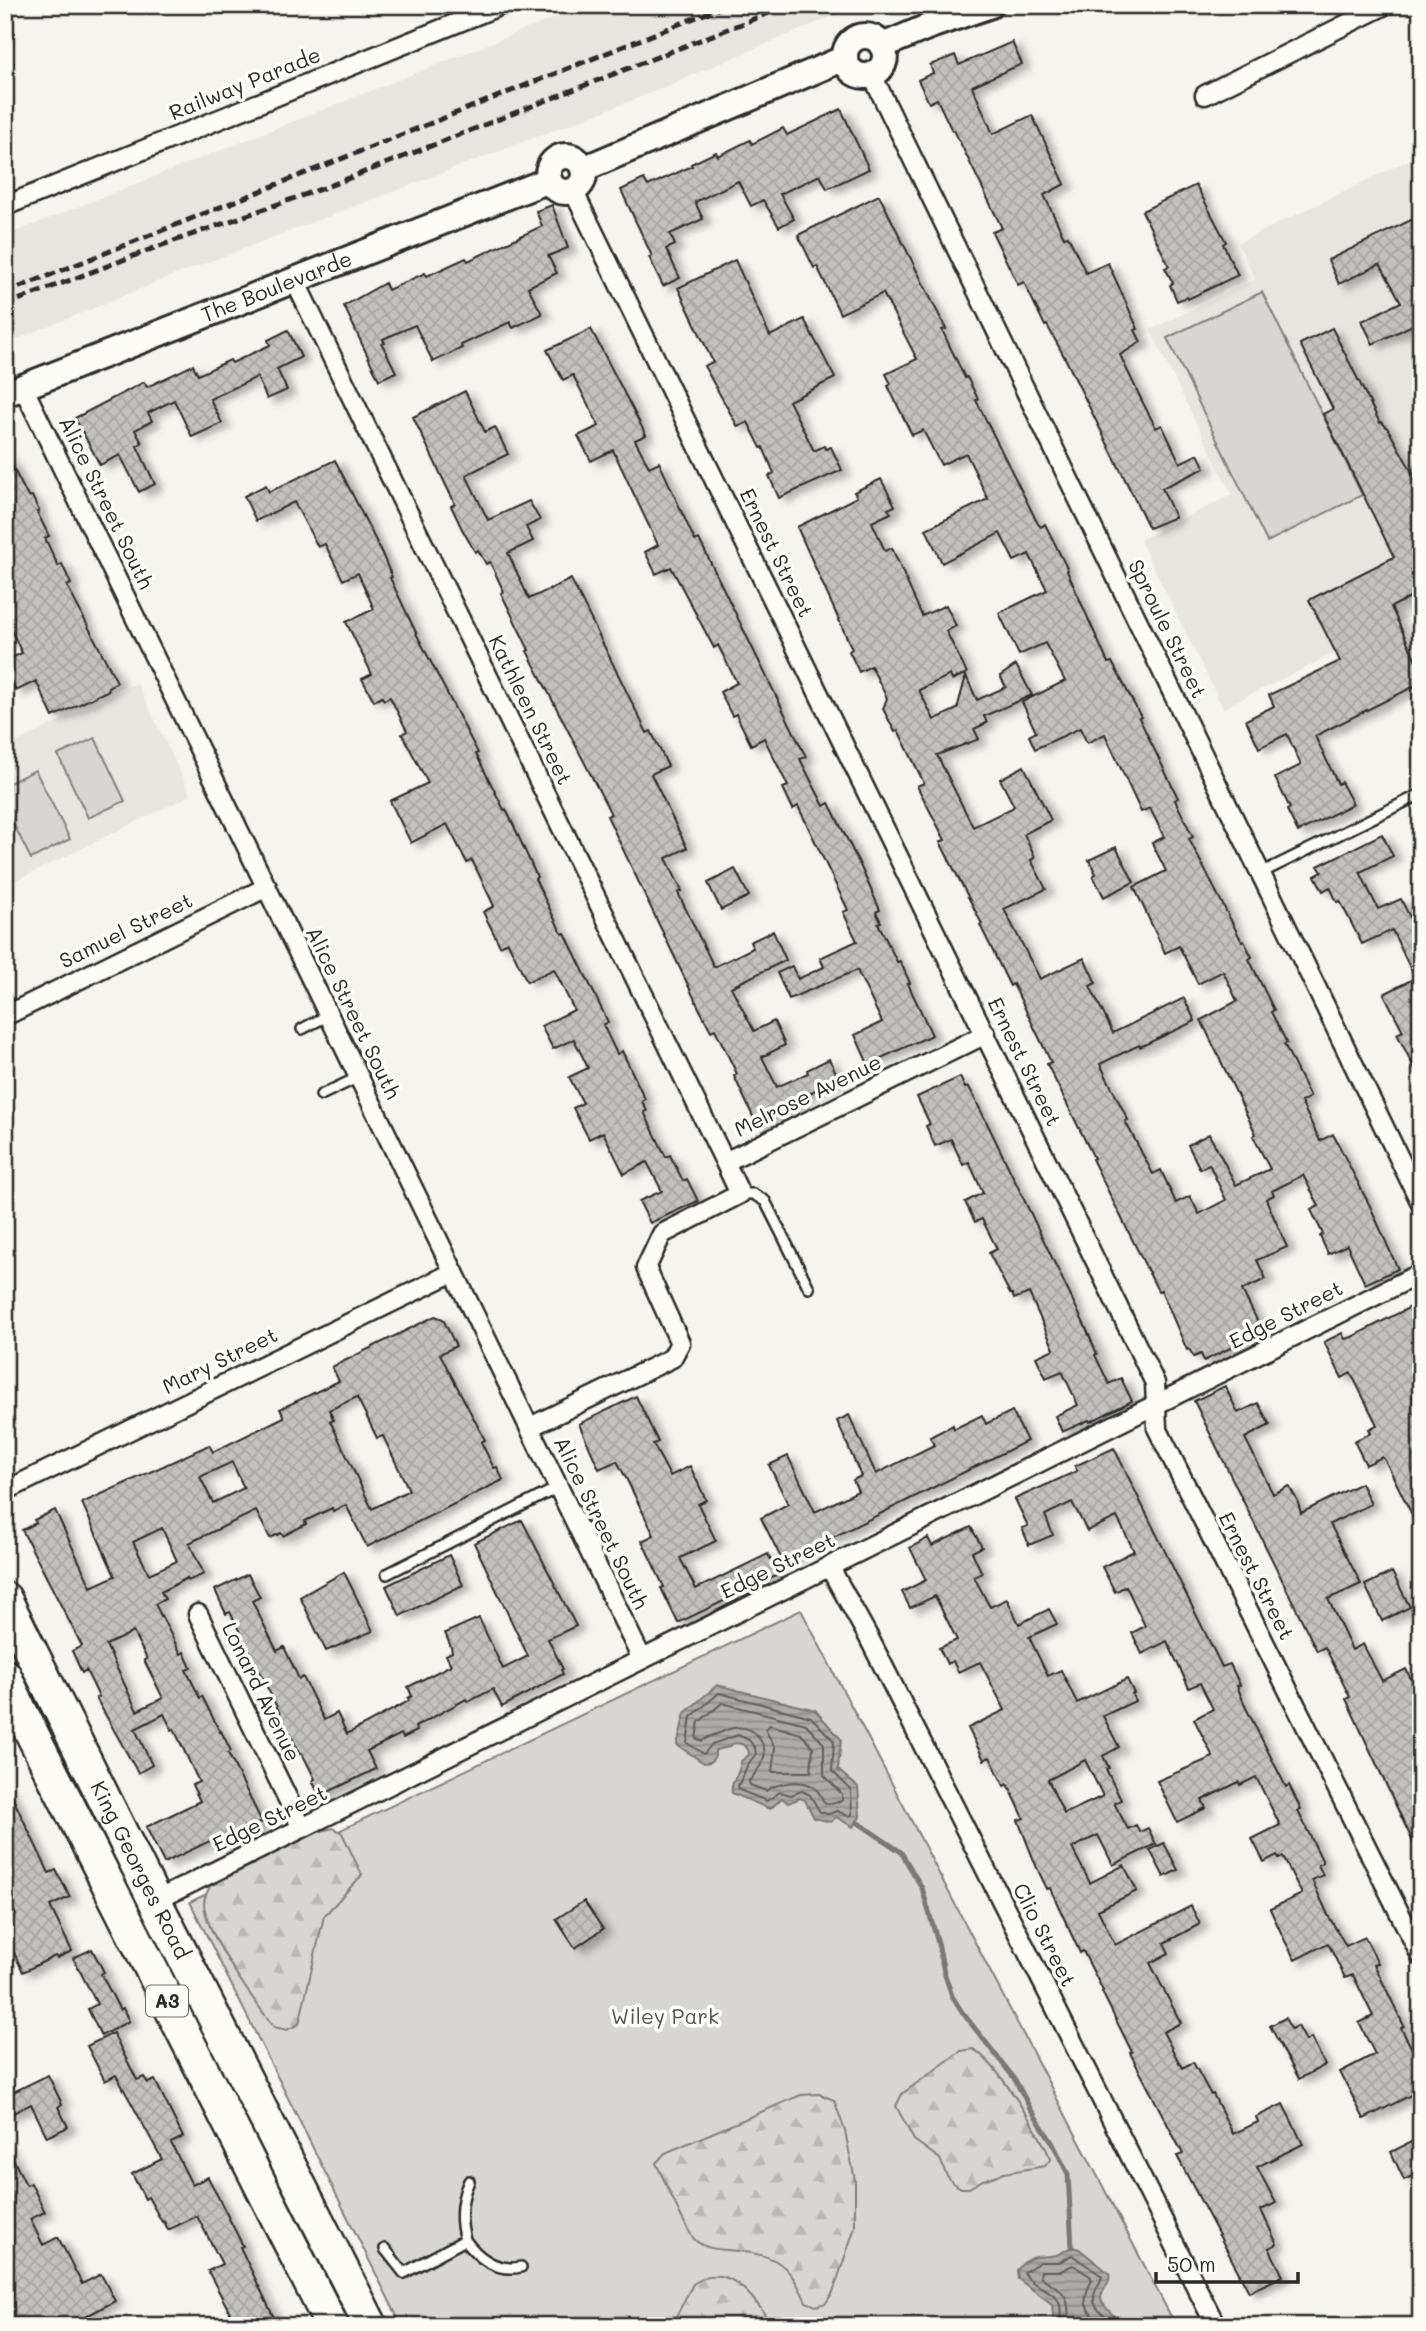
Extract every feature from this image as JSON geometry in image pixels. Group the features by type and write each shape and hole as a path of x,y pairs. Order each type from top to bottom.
{"highway":[{"name":"King Georges Road","path":"5,1599 371,2326"},
{"name":"King Georges Road","path":"5,1676 13,1713 332,2326"}],"street":[{"path":"882,46 991,5"},
{"path":"1205,95 1385,5"},
{"name":"Railway Parade","path":"5,206 489,7"},
{"path":"858,38 872,38 882,46 884,63 872,75 860,76 846,64 845,58 848,46 858,38"},
{"path":"578,179 845,58"},
{"name":"Sproule Street","path":"872,75 1421,1203"},
{"name":"The Boulevarde","path":"14,391 549,180 549,169 556,159 561,157 572,157 581,163 578,179"},
{"name":"Ernest Street","path":"578,179 1154,1383 1157,1428 1421,1956"},
{"name":"Kathleen Street","path":"294,279 725,1162"},
{"name":"Alice Street South","path":"14,391 267,887 642,1659"},
{"name":"Samuel Street","path":"5,1016 267,887"},
{"name":"Melrose Avenue","path":"740,1194 725,1162 986,1034"},
{"path":"530,1427 672,1358 680,1343 646,1268 662,1234 740,1194"},
{"name":"Mary Street","path":"5,1491 454,1272"},
{"name":"Edge Street","path":"155,1901 1421,1273"},
{"name":"Clio Street","path":"830,1566 869,1638 1216,2326"},
{"name":"Lonard Avenue","path":"198,1614 302,1828"}],"lane":[{"path":"1261,873 1421,794"},
{"path":"302,1029 330,1016"},
{"path":"321,1095 359,1077"},
{"path":"740,1194 753,1194 765,1202 808,1288"},
{"path":"387,1574 559,1487"},
{"path":"469,2180 461,2206 465,2240 475,2253 489,2263 506,2270 521,2267"},
{"path":"384,2249 404,2273 465,2240"}],"shaded area":[{"path":"587,5 859,5 633,100 167,278 5,344 5,236"},
{"path":"1421,154 1421,611 1223,708 1140,540 1232,495 1150,330 1255,279 1238,243"},
{"path":"137,683 191,795 5,886 5,748"}],"green space":[{"path":"1262,292 1362,495 1267,542 1167,338"},
{"path":"95,738 125,801 88,818 58,755"},
{"path":"35,770 70,839 31,859 5,807 5,785"},
{"name":"Wiley Park","path":"801,1610 1176,2326 402,2326 190,1902"},
{"path":"333,1828 342,1833 362,1875 324,1916 299,2024 287,2030 274,2027 221,1949 206,1915 205,1898 210,1886 318,1832"},
{"path":"973,2049 983,2056 1005,2083 1051,2159 1045,2166 1004,2173 969,2188 961,2188 946,2174 940,2159 914,2140 896,2106 902,2094 961,2051"},
{"path":"819,2094 834,2100 845,2131 855,2180 855,2227 833,2292 826,2303 816,2306 806,2302 792,2276 776,2261 755,2254 710,2248 695,2240 656,2163 665,2153 801,2095"},
{"path":"707,2276 722,2276 738,2284 758,2305 770,2326 671,2326 693,2284"}],"water":[{"path":"717,1685 815,1710 841,1739 838,1770 858,1787 860,1817 853,1827 836,1817 831,1822 814,1818 805,1800 800,1798 788,1803 782,1798 770,1809 732,1793 741,1761 749,1755 744,1745 732,1744 730,1747 715,1750 711,1762 704,1763 677,1745 685,1713"},
{"path":"1072,2247 1079,2249 1109,2273 1101,2299 1122,2326 1054,2326 1052,2304 1018,2279 1017,2270 1026,2261 1058,2254"}],"building":[{"path":"1012,42 1022,64 972,86 993,134 1032,115 1065,184 1044,195 1064,237 1068,236 1086,273 1108,263 1138,329 1135,330 1141,342 1120,355 1142,401 1156,428 1162,425 1180,463 1198,454 1205,468 1162,488 1175,517 1149,528 1066,360 1047,325 1045,326 1024,282 1018,285 992,232 1002,228 954,130 952,131 937,99 929,103 918,80 933,73 930,65 955,55 959,65"},
{"path":"841,109 869,169 827,189 820,175 780,194 794,219 779,227 763,200 751,206 738,181 695,202 703,219 670,234 675,245 666,249 680,278 663,286 621,190 644,179 648,186 716,152 718,156 750,140 752,144 783,128 787,135"},
{"path":"1196,185 1226,242 1223,244 1238,275 1188,299 1187,297 1177,301 1170,285 1173,283 1165,268 1169,266 1142,211"},
{"path":"879,195 946,329 942,330 965,378 967,377 1038,524 1041,527 1045,524 1108,663 1112,662 1141,717 1139,718 1178,798 1175,800 1193,837 1189,839 1252,957 1249,959 1274,1010 1271,1012 1287,1043 1284,1044 1310,1097 1301,1102 1320,1141 1333,1134 1370,1206 1398,1269 1365,1284 1347,1245 1328,1254 1320,1236 1323,1234 1311,1210 1319,1206 1303,1175 1272,1191 1274,1195 1266,1199 1287,1247 1257,1260 1266,1279 1242,1290 1263,1332 1204,1361 1201,1354 1194,1357 1189,1349 1187,1350 1161,1290 1158,1291 1092,1159 1094,1158 1047,1064 1051,1062 1013,984 1010,986 940,842 945,840 917,786 924,783 898,730 895,732 883,709 887,698 871,666 859,672 849,651 852,649 797,527 857,497 854,492 881,479 895,506 888,509 891,513 872,522 885,551 892,548 922,616 946,605 956,626 946,631 967,673 952,680 950,675 919,690 934,720 957,709 966,676 977,700 1006,687 1000,676 1016,665 1032,695 984,716 987,723 974,729 979,739 937,755 973,827 1014,806 1000,779 1024,766 1051,820 1024,834 1035,858 1031,860 1046,889 1004,909 1040,979 1084,958 1096,983 1090,986 1113,1033 1184,998 1195,1021 1100,1064 1128,1120 1125,1121 1153,1174 1161,1170 1176,1203 1190,1196 1199,1214 1226,1200 1209,1164 1200,1169 1188,1145 1209,1134 1236,1185 1270,1169 1201,1020 1237,1001 1223,971 1198,984 1179,946 1165,953 1134,887 1166,871 1152,843 1164,837 1150,808 1141,812 1105,734 1087,743 1080,728 1035,749 1029,736 1036,732 1022,702 1065,681 1045,643 1019,655 999,613 1047,590 1029,554 1014,561 1000,533 942,563 926,529 988,499 966,453 941,465 923,430 912,435 888,386 891,384 886,374 917,359 883,293 840,314 817,266 814,268 798,235"},
{"path":"552,205 568,248 548,256 557,273 528,287 542,314 513,328 510,322 461,345 462,348 433,362 415,325 383,339 385,343 382,344 396,372 379,380 344,306 385,283 388,290 425,273 427,276 466,258 468,261 542,226 536,211"},
{"path":"1411,220 1421,239 1421,321 1373,344 1362,321 1401,302 1380,264 1339,284 1328,260"},
{"path":"735,260 770,336 804,319 835,378 789,401 814,451 824,446 826,449 831,447 842,470 779,498 769,476 774,473 763,447 761,448 748,422 738,427 704,366 713,362 678,288"},
{"path":"1332,328 1380,423 1388,429 1421,488 1421,592 1391,607 1421,671 1421,683 1315,736 1338,784 1341,782 1353,804 1298,832 1275,778 1301,765 1287,734 1259,748 1246,720 1274,706 1269,695 1340,661 1309,600 1394,557 1323,414 1333,409 1300,344"},
{"path":"591,329 646,435 635,440 649,467 659,462 695,541 699,539 806,757 800,759 824,806 829,803 860,865 880,910 876,912 881,922 878,923 897,962 900,961 932,1035 868,1064 855,1035 882,1022 857,970 789,999 777,973 792,966 798,979 824,967 820,958 857,941 843,912 848,910 798,806 793,809 783,788 788,786 764,738 751,745 736,714 732,716 720,692 737,683 718,645 714,648 671,567 656,574 645,552 658,545 613,450 591,461 578,436 599,426 573,375 563,380 547,350"},
{"path":"288,330 301,357 277,369 287,390 267,399 257,377 210,399 222,423 192,437 174,400 148,413 152,421 135,430 142,443 137,446 155,484 139,492 120,455 100,465 75,418 144,382 147,387 193,365 198,375 230,360 232,363 270,345 268,340"},
{"path":"465,391 485,432 495,427 508,454 466,475 488,520 529,501 540,520 526,527 533,541 508,553 529,599 571,579 647,733 651,731 668,766 651,774 687,848 666,858 682,891 678,893 714,967 753,948 750,942 773,931 786,960 731,987 754,1031 774,1021 785,1045 762,1057 777,1087 808,1073 807,1070 829,1059 839,1078 757,1125 734,1076 737,1074 715,1029 711,1031 699,1008 607,816 611,814 527,651 529,650 501,593 504,592 490,562 486,564 478,550 475,552 462,529 451,506 455,504 413,417"},
{"path":"5,452 28,497 32,496 49,536 45,538 58,566 62,564 71,584 67,586 117,682 108,687 109,690 53,717 36,681 16,691 5,669 5,661 22,653 5,617"},
{"path":"335,460 380,549 392,577 390,578 419,639 504,810 506,809 537,877 535,879 562,934 565,933 608,1022 603,1025 617,1054 622,1051 645,1099 642,1101 647,1111 644,1112 666,1157 670,1155 683,1181 687,1179 698,1201 650,1223 639,1201 662,1191 647,1162 624,1174 603,1132 589,1139 573,1108 583,1103 569,1077 588,1068 574,1039 553,1049 541,1026 574,1010 554,969 527,982 508,942 500,946 483,912 494,906 472,860 467,863 447,824 411,843 390,801 428,783 402,734 407,731 390,697 374,701 362,679 372,674 346,622 374,609 358,573 343,580 325,544 318,547 294,502 256,521 244,496 266,485 269,492"},
{"path":"1382,834 1393,856 1360,872 1378,909 1401,899 1417,932 1421,930 1421,1081 1397,1034 1403,1031 1384,994 1415,978 1392,930 1362,944 1340,901 1337,902 1330,887 1323,891 1315,876 1322,872 1318,866"},
{"path":"1116,847 1134,882 1104,897 1093,876 1096,874 1089,860"},
{"path":"735,869 749,896 721,910 708,883"},
{"path":"960,1077 965,1088 969,1087 989,1127 1086,1328 1109,1384 1121,1378 1132,1401 1090,1422 1089,1420 1062,1432 1055,1416 1078,1405 1062,1371 1046,1378 1036,1357 1054,1349 1029,1293 1014,1299 1010,1294 989,1253 997,1249 982,1219 975,1222 965,1202 983,1193 969,1162 963,1165 951,1139 935,1146 926,1126 930,1124 917,1097"},
{"path":"1412,1306 1421,1323 1421,1533 1385,1460 1382,1457 1366,1465 1354,1441 1371,1433 1369,1429 1377,1425 1351,1373 1342,1378 1324,1342 1342,1333 1345,1339 1352,1337"},
{"path":"435,1316 443,1319 456,1346 440,1354 485,1440 481,1442 494,1468 497,1467 503,1480 367,1547 346,1505 333,1511 332,1508 305,1521 306,1524 283,1536 281,1533 270,1538 256,1511 189,1543 204,1574 188,1581 187,1578 161,1592 165,1599 155,1604 181,1654 184,1652 191,1668 186,1670 231,1751 228,1753 262,1822 258,1824 260,1828 220,1847 216,1838 164,1863 146,1827 200,1801 192,1785 199,1782 164,1714 135,1729 152,1765 138,1773 96,1698 99,1697 86,1670 82,1673 72,1651 82,1646 22,1530 36,1523 34,1520 55,1510 91,1587 115,1576 82,1503 209,1445 213,1452 284,1417 280,1409 339,1381 332,1367","holes":["357,1397 377,1438 383,1436 409,1490 372,1509 330,1421 334,1420 329,1410","232,1462 244,1488 213,1503 200,1477","162,1528 177,1561 149,1574 133,1542","133,1632 163,1698 137,1711 106,1645"]},
{"path":"1225,1386 1238,1413 1258,1403 1270,1425 1245,1438 1273,1494 1289,1486 1301,1513 1361,1483 1371,1504 1330,1524 1361,1584 1328,1599 1352,1650 1363,1644 1382,1681 1406,1669 1421,1699 1421,1859 1346,1699 1350,1697 1325,1647 1317,1651 1194,1401"},
{"path":"636,1396 658,1442 653,1444 670,1476 690,1466 706,1500 698,1504 716,1541 680,1558 696,1589 768,1554 778,1575 678,1623 642,1541 654,1535 627,1480 617,1461 599,1469 579,1424"},
{"path":"1012,1411 1027,1441 783,1562 761,1518 788,1504 769,1465 788,1456 815,1512 858,1491 853,1480 861,1476 837,1421 849,1415 876,1474 934,1445 930,1437 953,1425 954,1429 982,1415 986,1424"},
{"path":"1114,1448 1222,1667 1230,1664 1240,1685 1237,1686 1246,1708 1286,1787 1289,1785 1301,1809 1298,1811 1323,1862 1318,1865 1323,1875 1312,1880 1328,1915 1346,1946 1365,1937 1378,1963 1374,1964 1404,2026 1401,2028 1421,2066 1421,2090 1364,2119 1340,2072 1375,2054 1359,2023 1373,2016 1353,1975 1345,1978 1328,1943 1295,1960 1285,1941 1270,1909 1302,1894 1283,1857 1279,1859 1277,1855 1264,1862 1252,1839 1280,1825 1256,1777 1202,1800 1206,1808 1177,1822 1157,1781 1213,1757 1194,1719 1213,1709 1200,1683 1189,1688 1167,1641 1142,1654 1132,1633 1145,1626 1126,1586 1115,1592 1102,1567 1134,1551 1117,1517 1087,1531 1072,1502 1045,1515 1053,1535 1029,1545 1022,1528 1028,1526 1015,1499 1077,1471 1075,1466"},
{"path":"522,1520 576,1626 548,1639 563,1674 502,1707 493,1689 468,1702 466,1699 415,1727 417,1731 403,1738 401,1734 367,1751 376,1769 320,1796 302,1753 300,1754 230,1612 226,1614 215,1590 248,1574 260,1597 252,1601 277,1651 284,1647 299,1679 303,1677 324,1720 337,1713 347,1734 409,1701 408,1698 412,1696 408,1687 451,1665 446,1655 452,1652 445,1633 479,1618 503,1669 528,1656 474,1543"},
{"path":"971,1527 982,1547 972,1552 982,1573 974,1577 990,1607 1007,1599 1019,1624 1049,1609 1057,1624 1029,1637 1048,1676 1061,1670 1077,1703 1127,1679 1134,1693 1132,1694 1135,1701 1103,1716 1119,1747 1103,1756 1109,1768 1106,1769 1121,1800 1114,1803 1128,1829 1136,1825 1140,1832 1148,1828 1156,1844 1113,1865 1098,1835 1072,1848 1090,1883 1124,1865 1137,1891 1098,1910 1115,1945 1191,1906 1200,1924 1164,1943 1169,1953 1150,1963 1181,2023 1163,2032 1182,2068 1193,2062 1233,2134 1258,2122 1256,2117 1283,2104 1303,2144 1257,2167 1276,2203 1261,2210 1277,2244 1269,2248 1283,2276 1249,2292 1177,2156 1183,2154 1130,2053 1132,2052 1083,1951 1080,1953 1050,1888 1047,1889 1037,1868 1018,1820 1024,1818 1008,1784 1004,1786 990,1757 984,1760 968,1728 1005,1710 980,1662 958,1672 953,1661 947,1664 939,1648 957,1640 935,1596 910,1608 902,1592 926,1580 910,1548 928,1538 932,1546","holes":["1085,1760 1103,1796 1064,1814 1048,1780"]},
{"path":"449,1555 463,1585 400,1616 386,1586"},
{"path":"344,1572 373,1631 326,1651 300,1597"},
{"path":"1392,1572 1410,1607 1382,1621 1365,1585"},
{"path":"5,1782 49,1873 56,1870 70,1897 50,1906 72,1951 57,1958 55,1956 23,1972 5,1934 5,1920 16,1915 6,1895 14,1891 5,1872"},
{"path":"1164,1843 1178,1870 1164,1877 1150,1850"},
{"path":"584,1901 603,1929 575,1948 556,1919"},
{"path":"92,1949 104,1972 101,1974 120,2010 123,2008 129,2021 101,2036 88,2009 97,2004 73,1958"},
{"path":"1285,2018 1291,2029 1298,2026 1306,2041 1311,2038 1325,2065 1299,2079 1270,2026"},
{"path":"113,2033 137,2080 144,2077 148,2083 155,2080 183,2137 171,2143 192,2185 208,2177 243,2246 240,2247 278,2326 237,2326 208,2271 222,2264 197,2216 168,2230 148,2197 145,2199 132,2174 162,2159 116,2075 105,2081 87,2046"},
{"path":"48,2075 62,2104 58,2107 68,2127 47,2137 31,2104 5,2117 5,2096"},
{"path":"1421,2137 1421,2172 1404,2180 1391,2152"},
{"path":"5,2143 25,2183 31,2183 45,2212 30,2219 43,2245 58,2237 82,2284 101,2274 115,2301 68,2326 5,2326"}],"waterway":[{"path":"857,1822 901,1852 922,1888 952,1996 1014,2078 1052,2142 1068,2174 1072,2247"}],"railway":[{"path":"5,293 727,5"},
{"path":"5,305 329,186 789,5"}]}
